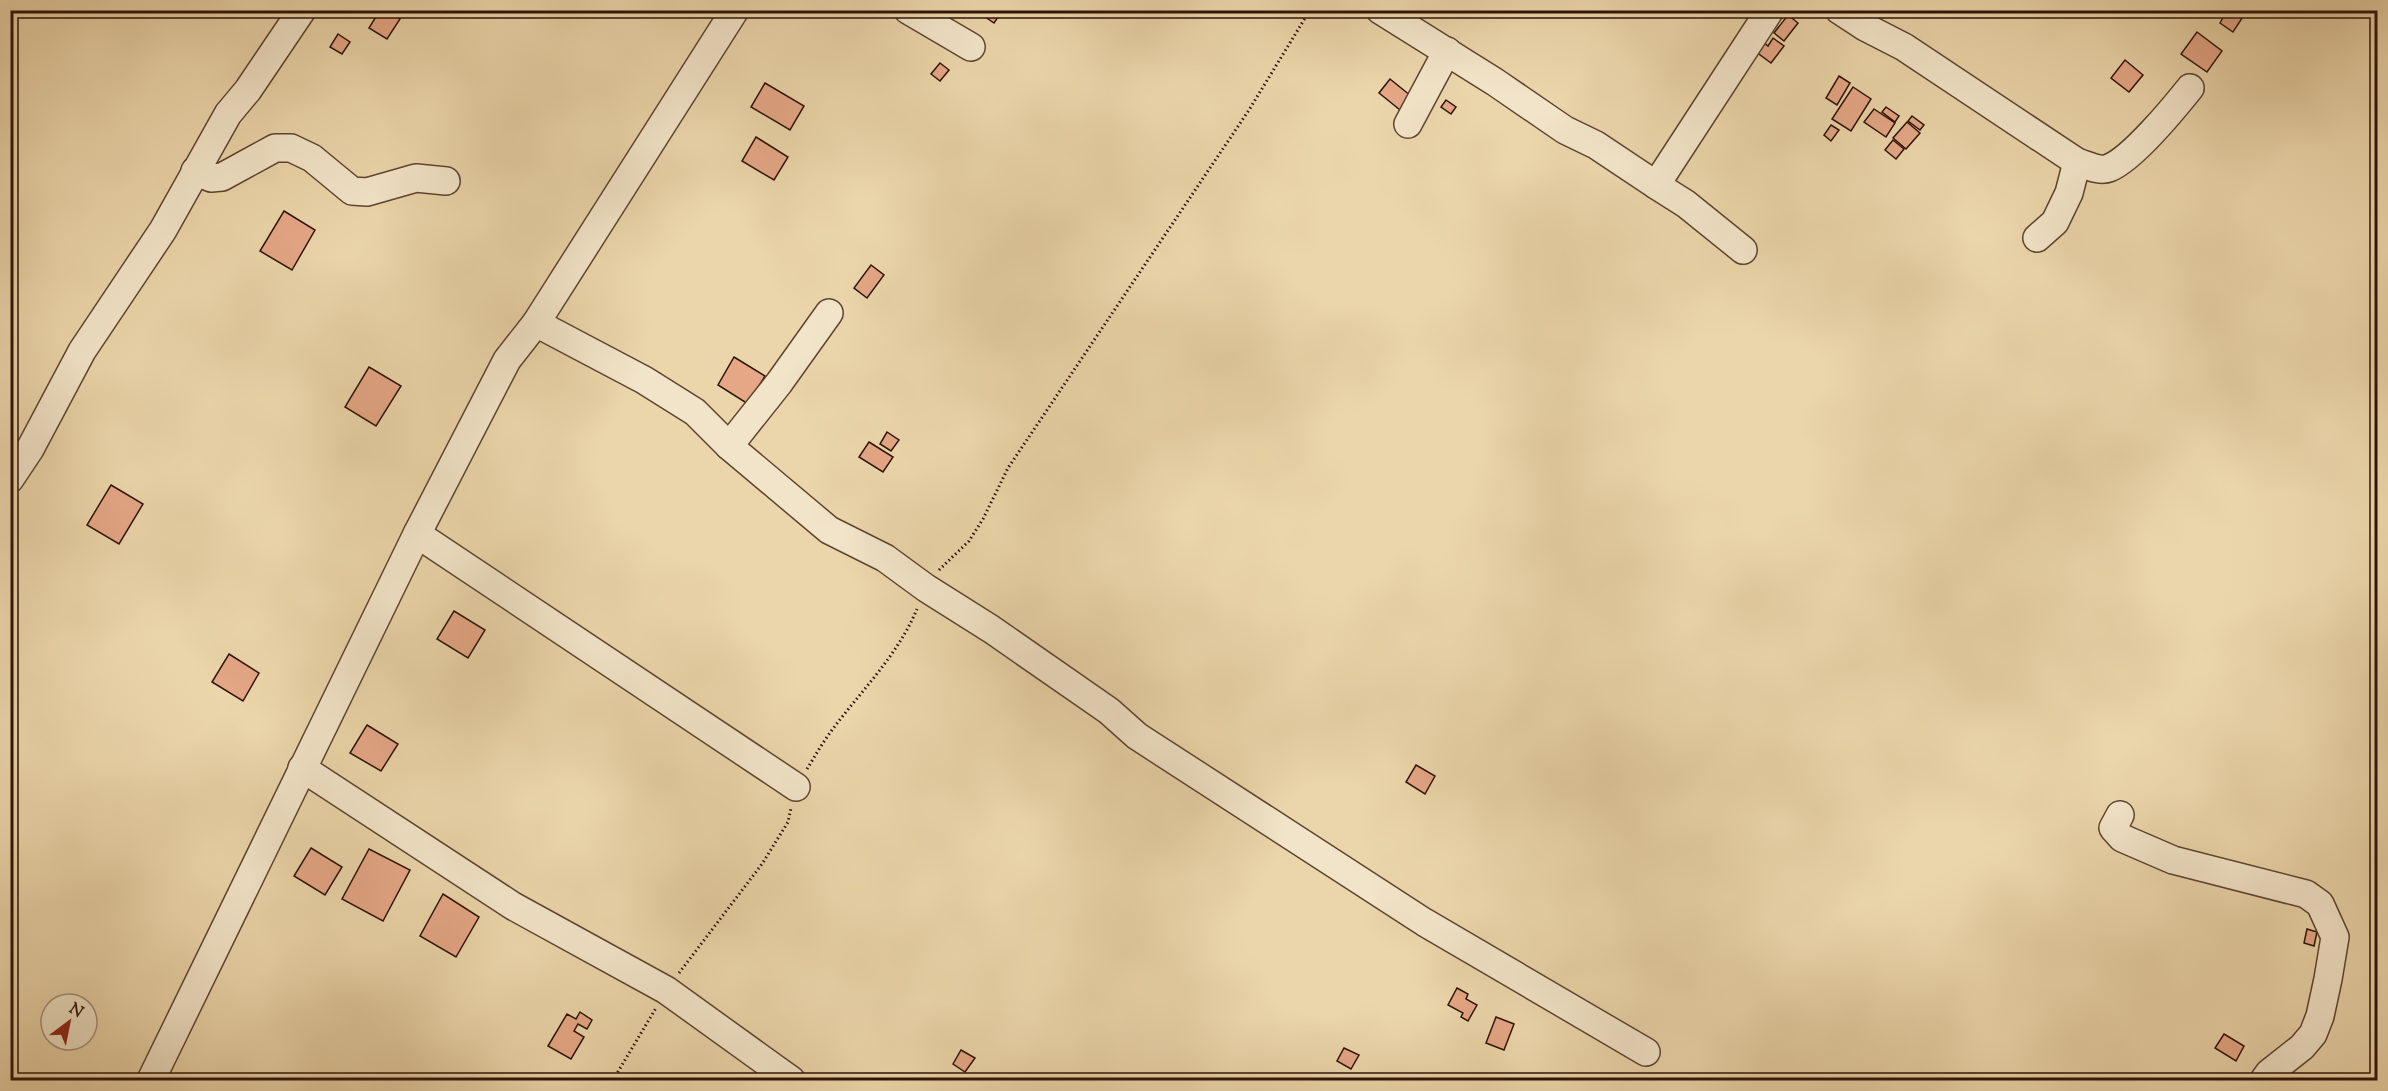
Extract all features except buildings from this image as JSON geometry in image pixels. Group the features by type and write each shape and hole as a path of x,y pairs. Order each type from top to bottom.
{"street":[{"path":"10,479 30,448 82,351 163,230 228,114 248,90 302,10"},
{"path":"151,1080 417,534 507,360 536,323 735,10"},
{"path":"908,10 971,47"},
{"path":"1380,10 1531,105 1565,130 1596,145 1686,204 1743,250"},
{"path":"1656,185 1770,10"},
{"path":"1839,10 1865,27 1904,47 2077,162 2096,168 2108,169 2119,162 2163,122 2190,88"},
{"path":"1408,124 1447,51"},
{"path":"195,171 211,177 222,177 275,148 291,148 312,158 352,191 367,192 416,178 446,181"},
{"path":"2037,238 2055,222 2069,193 2077,162"},
{"path":"729,446 778,384 829,313"},
{"path":"536,323 644,380 695,412 729,446 830,530 885,558 926,588 991,629 1109,711 1137,736 1424,922 1646,1052"},
{"path":"417,534 796,787"},
{"path":"302,768 513,906 666,990 791,1080"},
{"path":"2120,815 2113,828 2122,838 2173,860 2306,894 2320,904 2335,937 2320,1016 2313,1034 2302,1047 2269,1073 2264,1080"}],"path":[{"path":"613,1080 666,990 762,864 788,822 796,787 831,731 873,680 911,624 926,588 936,573 969,541 983,519 1008,468 1249,110 1310,10"}]}
